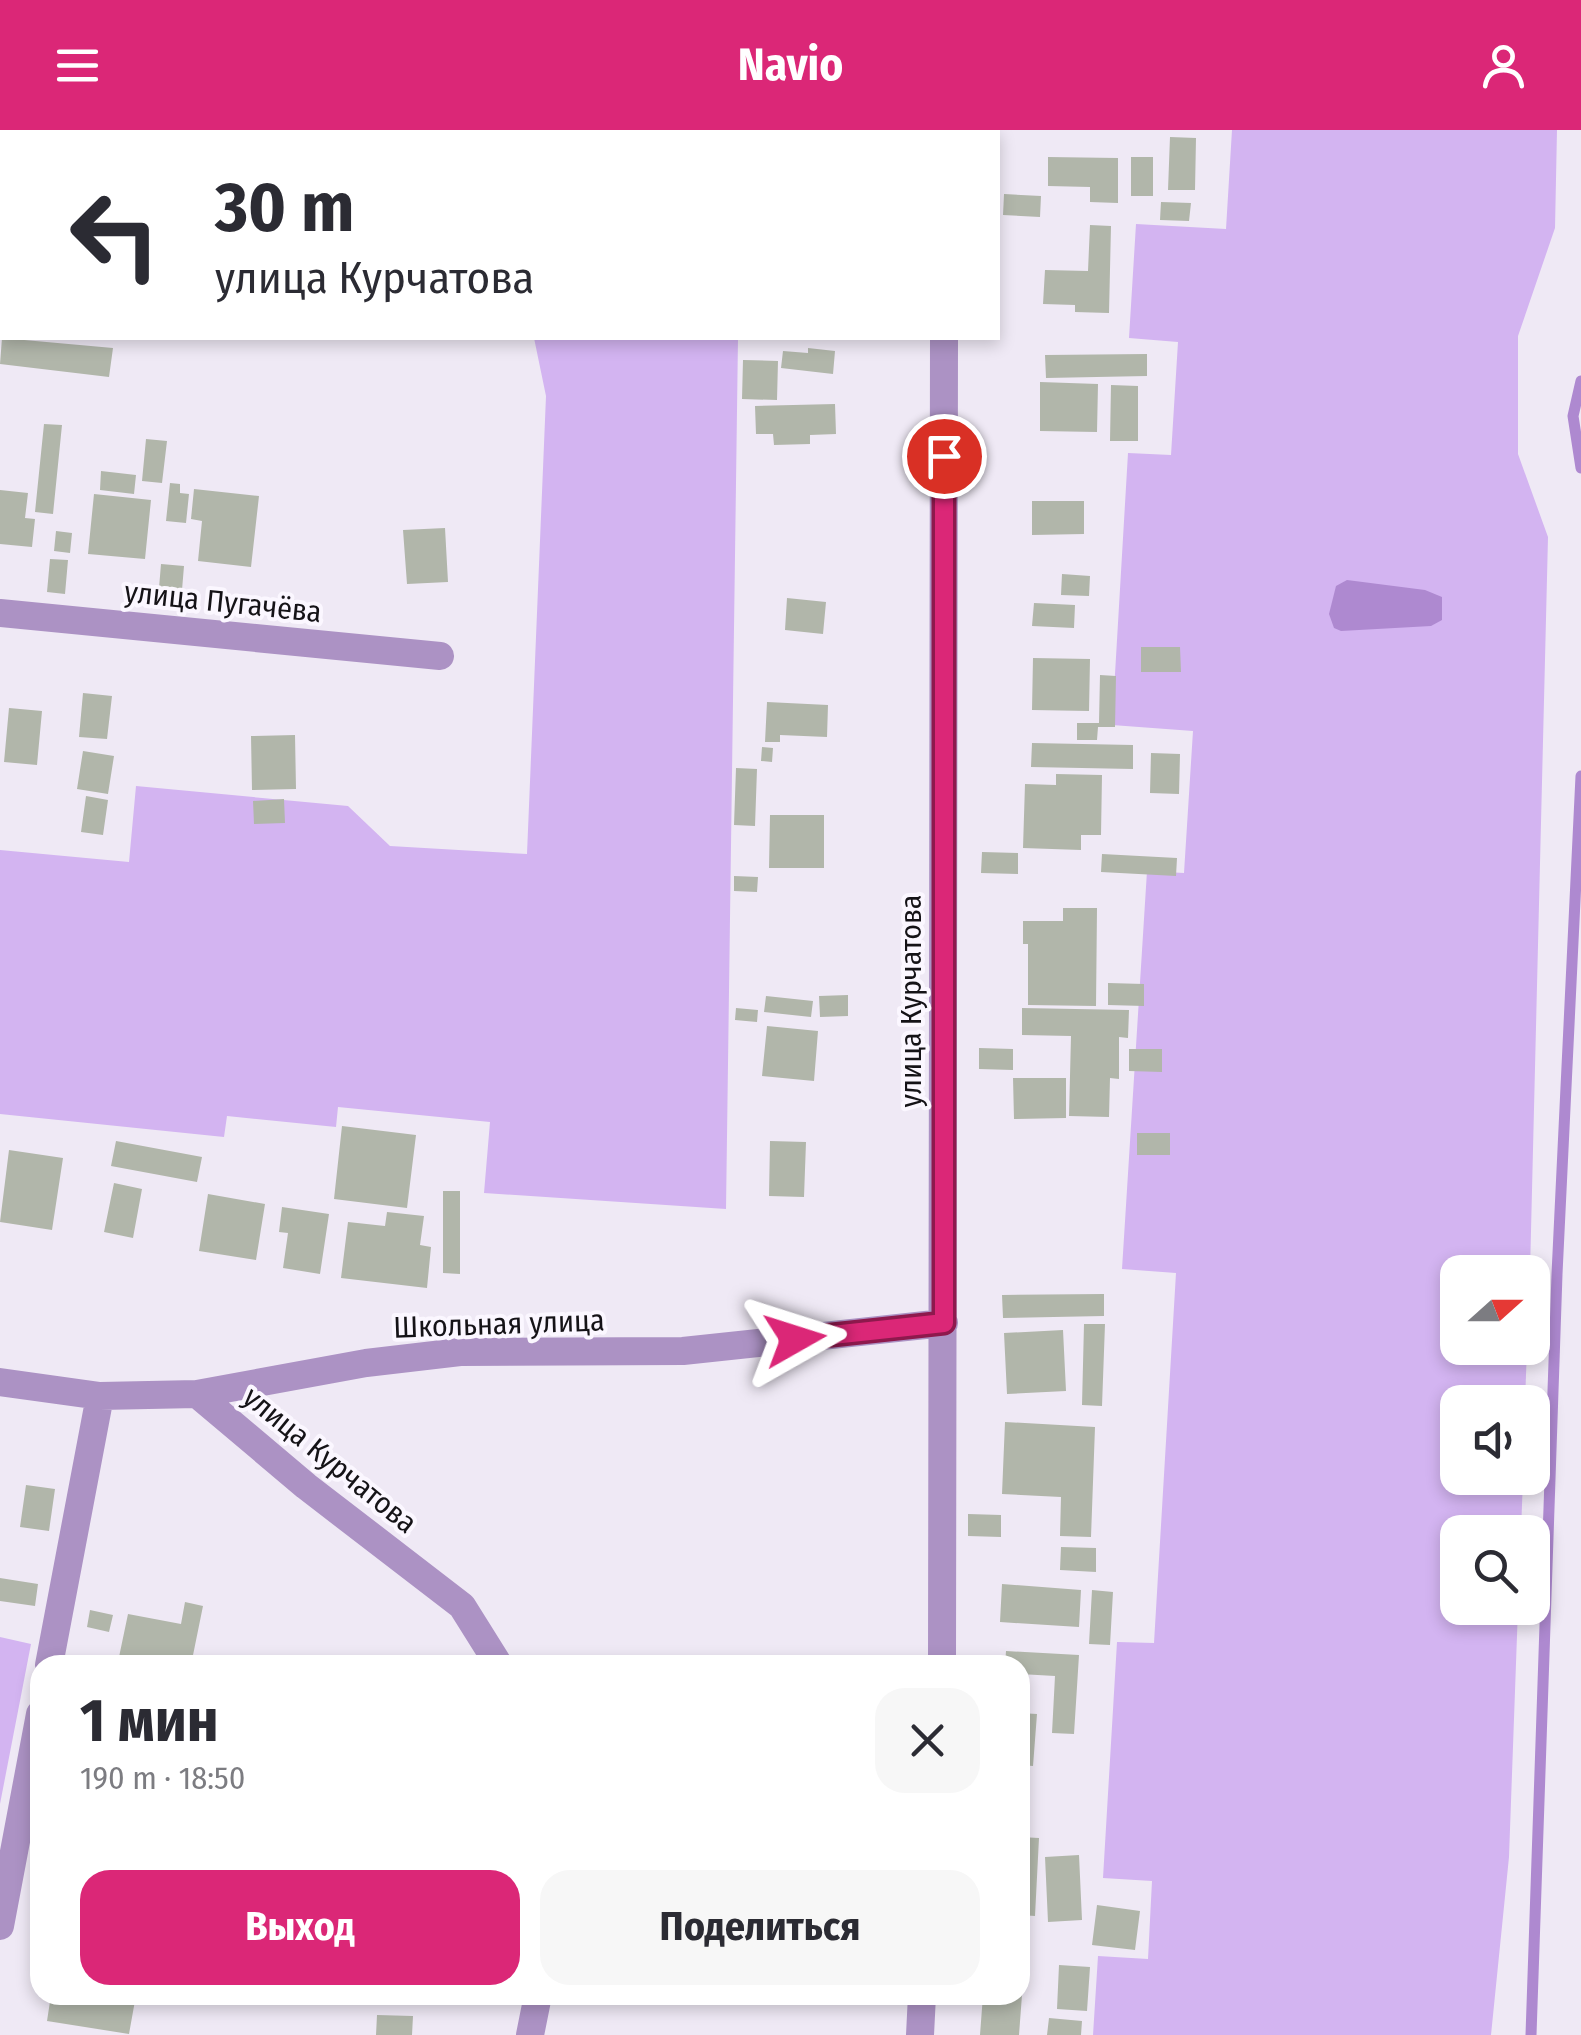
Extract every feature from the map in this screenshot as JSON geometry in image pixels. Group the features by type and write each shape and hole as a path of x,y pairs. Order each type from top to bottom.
{"street":[{"name":"улица Курчатова","path":"942,1655 944,340"},
{"name":"улица Пугачёва","path":"0,613 440,656"},
{"name":"Школьная улица","path":"0,1382 100,1396 197,1394 366,1362 460,1352 683,1351 944,1323"},
{"name":"улица Курчатова","path":"197,1394 306,1486 462,1606 493,1655"},
{"path":"51,1655 100,1396"},
{"path":"0,1926 30,1767"},
{"path":"530,2035 536,2005"},
{"path":"920,2035 922,2005"}],"shaded area":[{"path":"1232,130 1557,130 1555,228 1518,336 1518,454 1548,537 1530,1255 1440,1255 1440,1365 1526,1365 1526,1385 1440,1385 1440,1495 1522,1495 1522,1515 1440,1515 1440,1625 1517,1625 1509,1857 1491,2035 1093,2035 1098,1956 1148,1959 1152,1881 1103,1878 1117,1642 1154,1643 1176,1273 1122,1269 1147,871 1184,873 1193,731 1112,725 1128,453 1171,455 1178,342 1129,338 1136,224 1226,229"},
{"path":"534,340 738,340 726,1209 484,1193 490,1122 338,1107 336,1127 227,1116 224,1137 0,1114 0,850 129,862 136,786 348,806 390,846 527,854 546,396"},
{"path":"1347,580 1425,590 1442,597 1442,620 1431,626 1341,631 1334,628 1329,614 1336,586"},
{"path":"0,1637 31,1644 0,1804"}],"building":[{"path":"1170,137 1196,138 1195,190 1168,190"},
{"path":"1048,157 1118,158 1118,203 1090,202 1090,187 1048,186"},
{"path":"1131,157 1153,157 1153,196 1131,196"},
{"path":"1004,194 1041,196 1040,217 1003,215"},
{"path":"1161,202 1191,203 1189,221 1160,220"},
{"path":"1090,225 1111,226 1109,313 1075,312 1075,305 1043,304 1045,270 1088,271"},
{"path":"2,340 113,348 109,377 0,364"},
{"path":"808,348 835,351 833,374 781,368 783,351 808,353"},
{"path":"1147,354 1147,376 1046,378 1045,355"},
{"path":"743,360 778,361 777,400 742,399"},
{"path":"1040,382 1098,384 1097,432 1040,431"},
{"path":"1111,385 1138,386 1138,441 1110,441"},
{"path":"835,404 836,434 810,435 810,444 774,445 773,434 756,434 755,406"},
{"path":"44,424 62,425 53,514 35,512"},
{"path":"146,439 167,441 162,483 142,481"},
{"path":"101,471 136,475 134,494 100,490"},
{"path":"170,483 180,484 180,493 189,494 186,523 166,521"},
{"path":"194,489 259,496 251,567 198,561 202,521 191,519"},
{"path":"0,490 28,493 25,518 35,519 32,547 0,544"},
{"path":"94,494 151,500 145,559 88,554"},
{"path":"1032,501 1084,501 1084,534 1032,535"},
{"path":"445,528 448,582 407,584 403,530"},
{"path":"56,531 72,533 70,553 54,551"},
{"path":"50,559 68,560 65,594 47,592"},
{"path":"161,564 184,566 181,602 158,600"},
{"path":"1062,574 1090,576 1089,596 1061,595"},
{"path":"787,598 826,602 823,634 785,630"},
{"path":"1034,603 1075,605 1074,628 1032,626"},
{"path":"1141,647 1180,647 1181,672 1141,672"},
{"path":"1033,658 1090,659 1089,711 1032,710"},
{"path":"1100,675 1116,676 1115,727 1098,727 1097,740 1077,740 1077,723 1099,723"},
{"path":"83,693 112,696 107,739 79,737"},
{"path":"767,702 828,705 827,737 780,735 780,742 765,742"},
{"path":"9,708 42,711 37,765 4,762"},
{"path":"295,735 296,789 252,790 251,736"},
{"path":"1032,743 1133,745 1133,769 1031,767"},
{"path":"762,747 773,748 772,762 761,761"},
{"path":"83,751 114,756 108,794 77,789"},
{"path":"1151,753 1180,754 1179,794 1150,793"},
{"path":"736,768 757,769 755,826 734,825"},
{"path":"1056,774 1102,775 1101,835 1081,835 1081,850 1023,848 1025,784 1056,785"},
{"path":"86,796 108,800 103,835 81,832"},
{"path":"284,799 285,823 254,824 253,801"},
{"path":"770,815 824,815 824,868 769,868"},
{"path":"982,852 1018,853 1018,874 981,873"},
{"path":"1102,854 1177,858 1176,876 1101,872"},
{"path":"734,876 758,877 757,892 734,891"},
{"path":"1063,908 1097,908 1096,1006 1028,1005 1028,944 1023,944 1023,921 1063,921"},
{"path":"1108,983 1144,984 1144,1006 1108,1005"},
{"path":"848,995 848,1016 820,1017 819,996"},
{"path":"766,996 813,1001 811,1017 764,1012"},
{"path":"736,1008 758,1010 757,1022 735,1020"},
{"path":"1022,1008 1129,1010 1128,1038 1119,1037 1119,1079 1110,1078 1109,1117 1069,1116 1071,1036 1022,1035"},
{"path":"767,1026 818,1031 814,1081 762,1076"},
{"path":"979,1048 1013,1049 1013,1070 979,1069"},
{"path":"1129,1049 1162,1049 1162,1072 1129,1071"},
{"path":"1013,1078 1066,1078 1066,1118 1014,1119"},
{"path":"342,1126 416,1135 407,1208 334,1199"},
{"path":"1137,1133 1170,1133 1170,1155 1137,1155"},
{"path":"116,1141 202,1157 197,1182 111,1166"},
{"path":"770,1141 806,1142 804,1197 769,1196"},
{"path":"9,1150 63,1158 52,1230 0,1222"},
{"path":"114,1183 142,1189 133,1238 104,1232"},
{"path":"443,1191 460,1191 460,1274 443,1273"},
{"path":"208,1194 265,1204 256,1260 199,1251"},
{"path":"282,1207 329,1214 320,1274 283,1268 288,1233 279,1232"},
{"path":"387,1212 424,1216 420,1245 431,1247 427,1288 341,1278 348,1222 385,1226"},
{"path":"1104,1294 1104,1316 1003,1318 1002,1295"},
{"path":"1084,1324 1105,1324 1102,1406 1082,1405"},
{"path":"1063,1330 1066,1391 1007,1394 1004,1333"},
{"path":"1005,1422 1095,1427 1091,1537 1060,1536 1061,1497 1002,1494"},
{"path":"26,1485 55,1489 49,1531 20,1527"},
{"path":"968,1514 1001,1515 1001,1537 968,1536"},
{"path":"1061,1547 1096,1548 1096,1572 1060,1570"},
{"path":"0,1578 38,1584 35,1606 0,1601"},
{"path":"1002,1584 1081,1590 1079,1627 1000,1622"},
{"path":"1092,1590 1113,1592 1110,1645 1089,1644"},
{"path":"185,1602 203,1606 193,1655 119,1655 128,1614 181,1624"},
{"path":"90,1610 113,1615 109,1632 87,1627"},
{"path":"1006,1651 1079,1655 1074,1734 1052,1733 1055,1676 1030,1675 1030,1655 1006,1655"},
{"path":"1030,1714 1037,1714 1033,1766 1030,1766"},
{"path":"1030,1838 1039,1838 1035,1916 1030,1916"},
{"path":"1079,1855 1082,1920 1048,1922 1045,1857"},
{"path":"1097,1905 1140,1911 1135,1950 1092,1945"},
{"path":"1059,1965 1090,1967 1087,2011 1057,2009"},
{"path":"49,2005 134,2005 129,2034 47,2021"},
{"path":"982,2005 1021,2005 1019,2035 980,2035"},
{"path":"377,2015 413,2016 412,2035 376,2035"},
{"path":"1049,2018 1082,2021 1081,2035 1047,2035"}],"waterway":[{"path":"1581,381 1573,416 1581,468"},
{"path":"1531,2035 1557,1274 1581,776"}],"route":[{"path":"795,1339 944,1323 944,456"}]}
